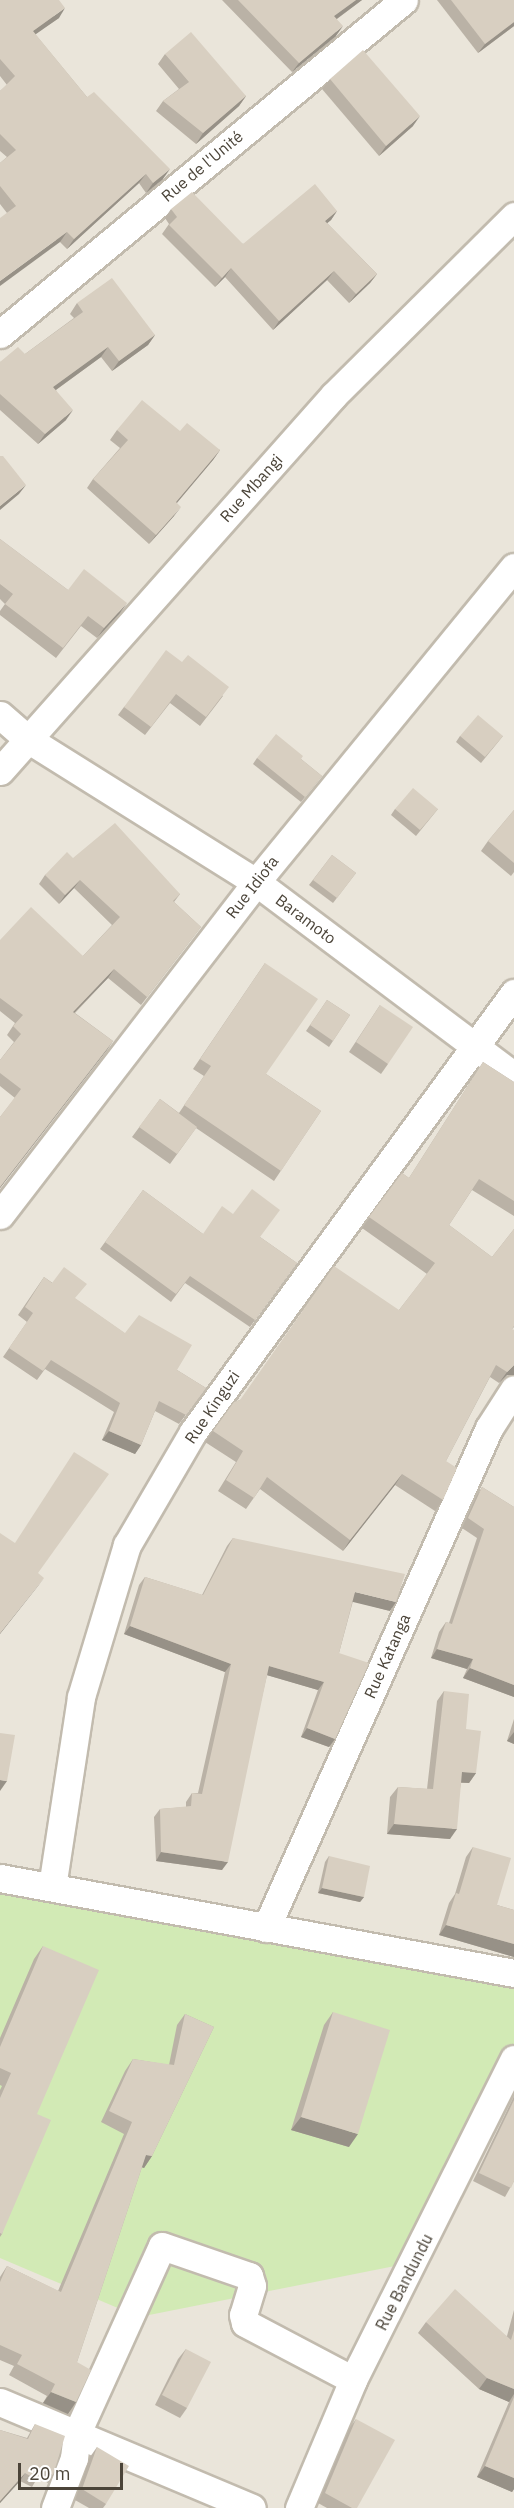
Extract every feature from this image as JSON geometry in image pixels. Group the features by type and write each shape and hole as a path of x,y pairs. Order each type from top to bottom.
{"street":[{"name":"Rue de l'Unité","path":"0,333 404,0"},
{"name":"Rue Mbangi","path":"0,771 26,738 334,395 514,216"},
{"name":"Rue Idiofa","path":"0,1215 256,882 514,567"},
{"name":"Baramoto","path":"0,715 26,738 256,882 514,1076"},
{"name":"Rue Kinguzi","path":"52,1887 81,1697 127,1545 193,1432 318,1256 514,993"},
{"name":"Rue Katanga","path":"266,1928 489,1428 514,1389"},
{"path":"0,1878 514,1973"},
{"name":"Rue Bandundu","path":"299,2508 353,2380 514,2059"},
{"path":"55,2508 74,2458 77,2433 162,2246 249,2276 252,2286 243,2315 245,2323 353,2380"},
{"path":"0,2402 252,2508"}],"shaded area":[{"path":"0,0 514,0 514,2508 0,2508"}],"green space":[{"path":"0,1881 514,1973 514,2059 415,2262 139,2317 0,2258"}],"building":[{"path":"0,0 59,0 65,8 33,31 87,97 94,92 170,169 153,183 146,174 74,239 67,232 0,281 0,218 16,206 0,186 0,163 16,150 0,134 0,91 15,76 0,59"},
{"path":"238,0 356,0 334,16 343,26 299,63"},
{"path":"451,0 514,0 514,22 485,44"},
{"path":"191,32 246,96 203,133 163,101 189,82 165,54"},
{"path":"363,50 420,116 386,146 330,79"},
{"path":"315,184 337,211 325,221 377,274 356,294 334,271 279,321 231,268 222,278 169,225 177,217 171,209 192,192 243,244"},
{"path":"112,278 155,335 119,361 108,347 53,387 73,410 45,434 0,394 0,362 18,347 25,354 83,312 77,303"},
{"path":"142,400 180,431 187,423 220,450 176,502 181,507 156,535 93,479 128,440 117,430"},
{"path":"0,456 3,456 26,485 0,506"},
{"path":"0,539 68,590 84,569 127,603 104,628 88,616 63,648 5,604 13,594 0,584"},
{"path":"166,650 182,662 188,655 229,687 206,717 176,694 151,727 124,707"},
{"path":"478,715 503,736 485,757 460,736"},
{"path":"276,734 303,756 301,759 322,776 305,797 257,758"},
{"path":"413,788 438,809 420,830 395,809"},
{"path":"514,810 514,863 488,841"},
{"path":"115,823 180,894 173,901 201,927 147,997 114,969 73,1012 113,1041 0,1187 0,1117 21,1089 0,1073 0,1060 21,1034 13,1026 23,1015 0,998 0,940 31,907 83,956 120,917 80,880 65,895 45,875 67,852 73,858"},
{"path":"332,855 356,873 337,898 313,880"},
{"path":"265,963 318,999 266,1074 321,1111 281,1171 184,1105 211,1066 200,1059"},
{"path":"327,1000 350,1015 333,1041 310,1025"},
{"path":"380,1005 413,1027 388,1064 356,1042"},
{"path":"483,1062 514,1082 514,1201 479,1179 449,1225 492,1257 514,1229 514,1326 512,1329 514,1330 514,1365 507,1372 496,1365 446,1461 457,1468 443,1500 402,1474 350,1540 267,1477 254,1498 226,1480 243,1451 213,1431 234,1402 240,1400 334,1266 399,1310 435,1263 369,1217 402,1173 409,1178"},
{"path":"160,1099 197,1127 177,1154 139,1127"},
{"path":"252,1189 280,1210 260,1237 297,1263 255,1320 190,1276 176,1294 105,1242 143,1190 203,1234 222,1206 233,1214"},
{"path":"64,1267 87,1284 75,1298 125,1333 139,1315 192,1345 177,1370 206,1388 186,1415 159,1401 141,1445 109,1431 120,1403 51,1360 43,1371 9,1348 33,1313 25,1307 44,1277 52,1283"},
{"path":"74,1452 109,1474 38,1573 44,1578 0,1633 0,1533 15,1543"},
{"path":"482,1487 514,1507 514,1685 470,1668 473,1659 437,1649 446,1622 452,1624 484,1529 468,1518"},
{"path":"233,1538 405,1574 396,1602 355,1592 339,1653 369,1663 335,1739 307,1728 324,1682 269,1666 228,1862 161,1852 160,1809 191,1806 192,1793 202,1794 231,1664 130,1626 145,1577 203,1595"},
{"path":"444,1691 469,1694 466,1729 481,1731 476,1773 462,1772 457,1829 394,1824 398,1787 433,1789"},
{"path":"0,1733 15,1735 7,1781 0,1780"},
{"path":"473,1847 511,1858 497,1905 514,1910 514,1944 446,1925 456,1893 459,1894"},
{"path":"329,1856 370,1866 364,1897 322,1888"},
{"path":"43,1946 99,1970 37,2114 51,2120 2,2234 0,2233 0,2098 11,2073 0,2068 0,2047"},
{"path":"333,2012 390,2030 358,2134 301,2117"},
{"path":"185,2014 214,2027 152,2156 146,2155 77,2362 91,2370 76,2402 51,2392 55,2384 17,2364 22,2355 0,2345 0,2282 7,2266 61,2292 132,2122 109,2111 133,2059 174,2065"},
{"path":"514,2100 514,2181 511,2188 479,2173"},
{"path":"455,2289 511,2340 514,2330 514,2389 487,2378 426,2322"},
{"path":"186,2349 211,2362 187,2408 162,2395"},
{"path":"514,2397 514,2478 485,2466"},
{"path":"356,2419 395,2440 357,2508 352,2508 325,2493"},
{"path":"35,2424 65,2436 53,2475 43,2469 37,2480 25,2473 0,2501 0,2430 28,2439"},
{"path":"97,2447 129,2466 106,2504 82,2489"}]}
